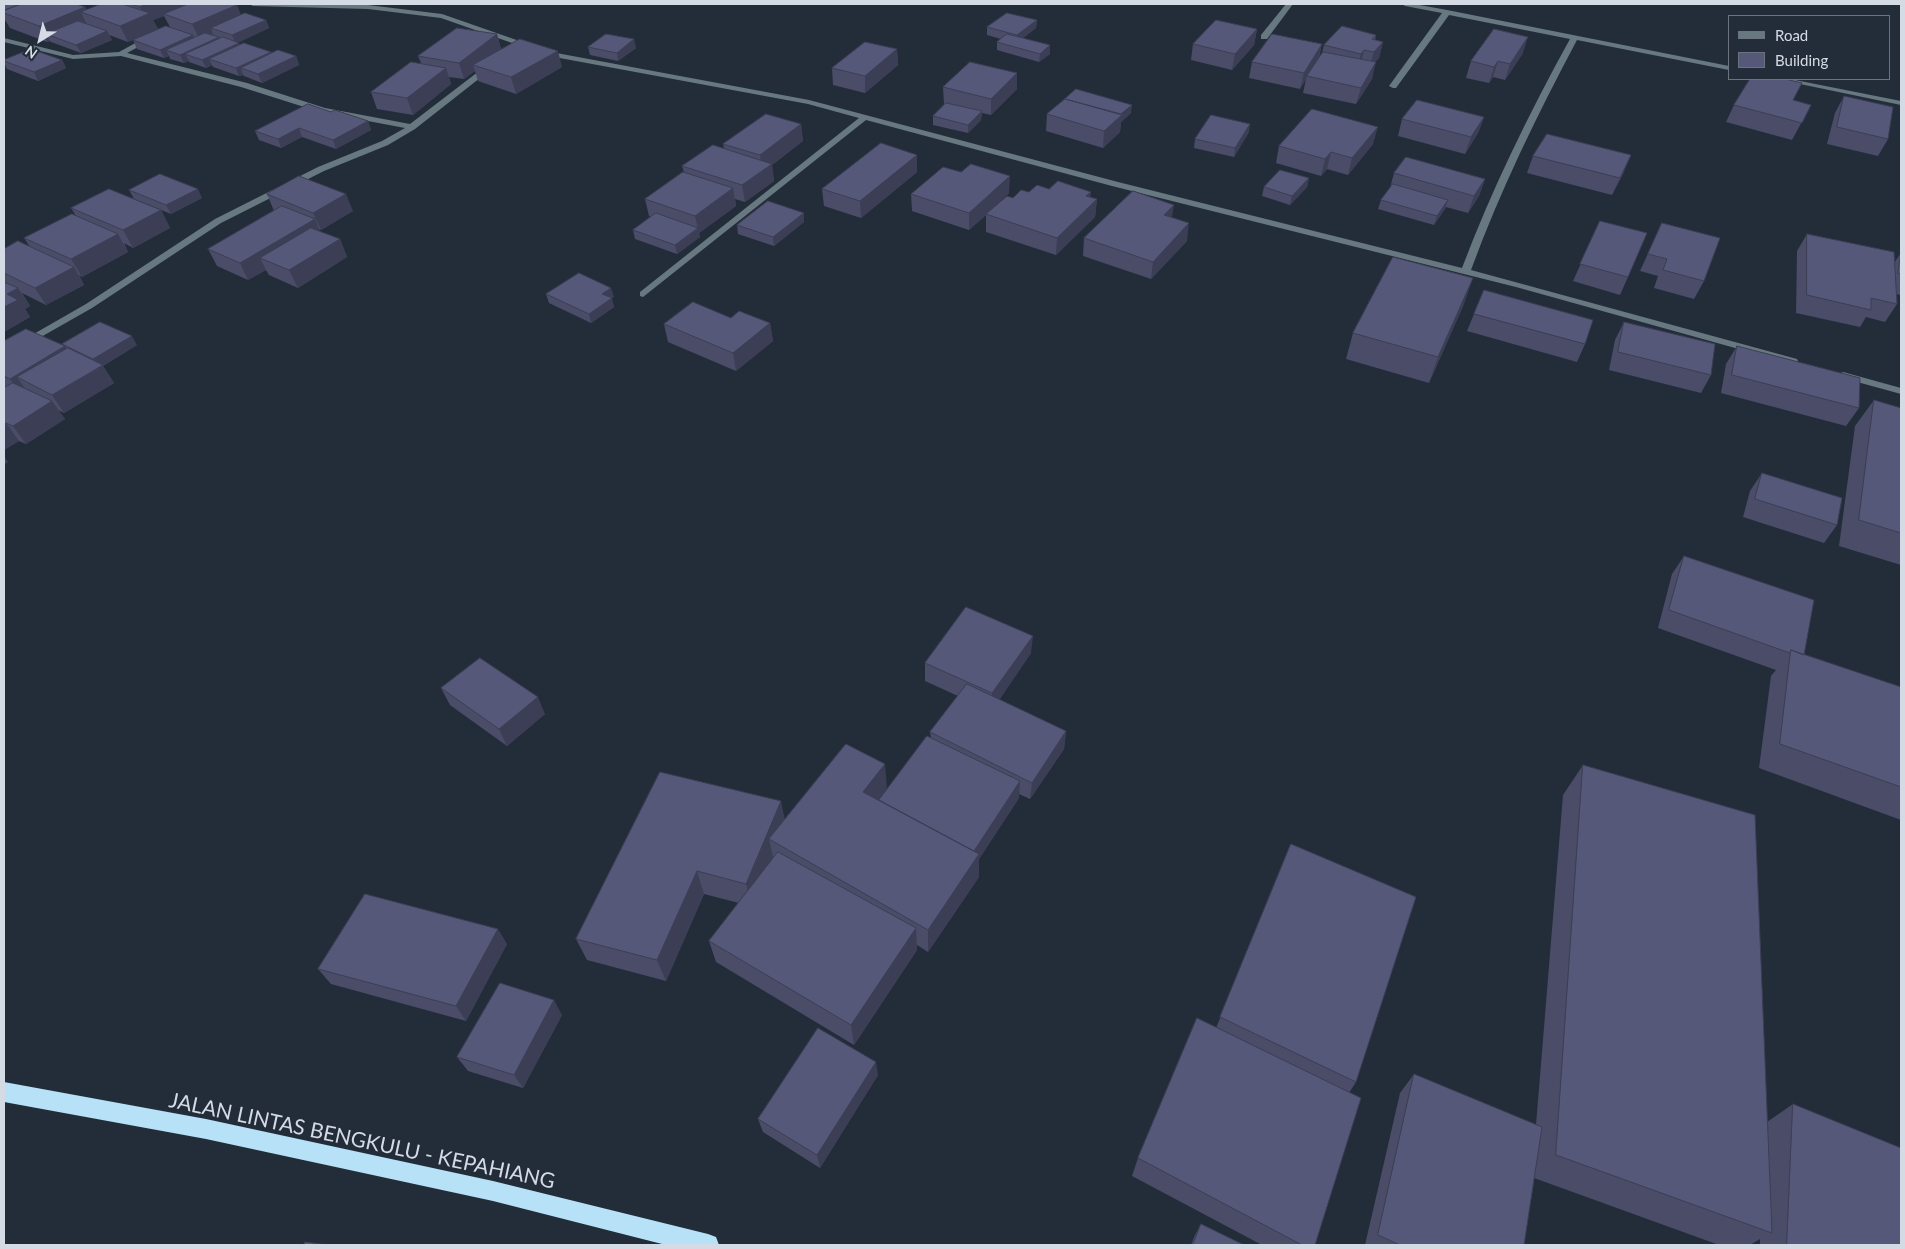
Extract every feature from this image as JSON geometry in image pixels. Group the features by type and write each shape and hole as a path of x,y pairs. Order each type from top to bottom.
{"highway":[{"name":"JALAN LINTAS BENGKULU - KEPAHIANG","path":"4,1092 206,1130 493,1191 708,1245"}],"street":[{"path":"252,4 368,7 424,13 466,23 517,47 612,67 809,102 1115,184 1466,271 1806,364"},
{"path":"1264,36 1289,4"},
{"path":"1405,4 1728,68"},
{"path":"1393,86 1447,12"},
{"path":"121,54 156,34"},
{"path":"1466,271 1490,207 1546,90 1575,37"},
{"path":"4,40 73,57 121,54 244,85 323,110 412,127"},
{"path":"4,355 89,306 218,221 321,169 385,143 412,127 500,60"},
{"path":"1785,80 1901,103"},
{"path":"642,294 865,117"},
{"path":"1834,372 1901,390"}],"building":[{"path":"4,4 21,4 4,10"},
{"path":"21,4 76,4 85,7 39,26 4,13 4,11"},
{"path":"101,4 122,4 150,13 120,26 81,12"},
{"path":"130,4 147,4 140,7"},
{"path":"188,4 237,5 192,24 164,14"},
{"path":"245,13 266,20 232,35 211,28"},
{"path":"1007,13 1037,20 1017,35 987,27"},
{"path":"1216,20 1257,29 1235,54 1193,44"},
{"path":"78,21 107,31 76,45 46,34"},
{"path":"166,26 193,35 160,50 133,40"},
{"path":"1342,26 1376,35 1372,39 1383,42 1374,52 1364,50 1361,54 1324,45"},
{"path":"457,28 497,34 459,63 418,56"},
{"path":"1494,29 1528,37 1510,64 1498,61 1494,67 1471,61"},
{"path":"205,33 219,37 180,55 166,50"},
{"path":"606,34 634,39 617,53 588,47"},
{"path":"1007,34 1050,45 1040,54 997,42"},
{"path":"1272,34 1322,44 1304,73 1252,62"},
{"path":"223,37 239,43 202,60 185,54"},
{"path":"520,39 558,51 511,77 473,65"},
{"path":"865,42 897,49 865,76 832,68"},
{"path":"244,43 271,52 236,68 209,59"},
{"path":"31,49 62,60 34,72 4,61"},
{"path":"278,50 296,56 258,74 241,68"},
{"path":"1323,52 1376,62 1361,88 1307,76"},
{"path":"411,62 446,68 407,98 371,92"},
{"path":"970,62 1017,73 991,99 943,87"},
{"path":"1749,80 1789,80 1802,83 1793,100 1811,105 1802,123 1734,105"},
{"path":"1076,89 1132,105 1121,114 1065,99 1060,103"},
{"path":"1844,96 1893,107 1888,139 1837,127"},
{"path":"1065,99 1122,115 1104,131 1047,114"},
{"path":"1417,100 1484,117 1471,137 1402,119"},
{"path":"946,103 982,111 968,125 933,116"},
{"path":"308,104 331,112 335,110 368,121 333,140 299,128 278,139 255,131"},
{"path":"1312,109 1378,127 1352,158 1331,152 1325,159 1279,146"},
{"path":"766,114 801,124 760,155 723,144"},
{"path":"1211,115 1250,124 1235,148 1195,139"},
{"path":"1547,134 1631,155 1620,178 1533,156"},
{"path":"881,143 917,155 860,201 822,189"},
{"path":"713,145 772,164 742,185 682,166"},
{"path":"1406,157 1485,179 1474,196 1394,173"},
{"path":"971,164 1010,176 969,213 911,194 943,167 961,172"},
{"path":"1280,170 1309,178 1292,196 1264,187"},
{"path":"683,172 733,188 695,216 645,199"},
{"path":"160,174 198,189 166,205 129,190"},
{"path":"299,176 346,194 313,213 267,194"},
{"path":"1058,181 1091,192 1086,196 1097,199 1057,238 986,214 1007,196 1013,198 1021,190 1029,192 1037,185 1049,189"},
{"path":"1393,184 1448,200 1437,216 1381,200"},
{"path":"109,189 161,210 123,230 71,208"},
{"path":"1133,191 1174,205 1164,215 1189,223 1153,262 1084,238"},
{"path":"768,201 804,213 773,237 737,225"},
{"path":"282,206 315,219 240,263 208,249"},
{"path":"656,213 698,228 675,245 633,230"},
{"path":"72,214 118,234 71,259 24,238"},
{"path":"1600,221 1647,233 1628,277 1580,264"},
{"path":"1662,223 1720,238 1704,281 1663,270 1667,259 1648,254"},
{"path":"311,228 340,239 289,270 260,258"},
{"path":"1807,234 1894,252 1897,304 1871,298 1871,310 1807,295"},
{"path":"18,241 74,267 35,288 4,273 4,249"},
{"path":"1901,253 1901,274 1898,273"},
{"path":"1393,257 1473,278 1438,357 1353,333"},
{"path":"579,273 611,288 602,294 612,298 589,314 546,294"},
{"path":"4,282 18,288 7,294 18,300 4,307"},
{"path":"1484,290 1593,320 1585,344 1474,314"},
{"path":"693,302 731,318 739,311 770,323 733,353 664,324"},
{"path":"100,322 132,336 93,359 62,344"},
{"path":"1624,322 1715,344 1711,375 1618,352"},
{"path":"26,329 65,346 10,379 4,376 4,341"},
{"path":"1737,346 1860,378 1859,408 1732,375"},
{"path":"68,348 103,365 52,395 17,377"},
{"path":"13,383 52,401 13,426 4,424 4,388"},
{"path":"1874,400 1901,408 1901,533 1859,520"},
{"path":"1762,473 1842,498 1837,525 1755,499"},
{"path":"1684,556 1814,600 1804,655 1791,650 1790,653 1669,610"},
{"path":"966,607 1033,636 992,693 925,663"},
{"path":"1791,650 1901,687 1901,787 1780,744"},
{"path":"480,658 538,697 499,729 441,688"},
{"path":"967,684 1066,731 1032,783 930,732"},
{"path":"927,736 1020,781 974,851 879,800"},
{"path":"846,744 885,764 863,792 979,854 928,930 769,839"},
{"path":"1583,765 1755,815 1772,1233 1556,1155"},
{"path":"660,772 781,801 746,884 697,871 657,960 576,939"},
{"path":"1291,844 1416,897 1356,1082 1220,1017"},
{"path":"778,852 916,928 851,1025 709,941"},
{"path":"365,894 498,929 456,1006 318,969"},
{"path":"500,983 554,1000 514,1075 457,1057"},
{"path":"1197,1018 1361,1098 1315,1245 1302,1245 1138,1158"},
{"path":"818,1028 876,1062 817,1155 758,1119"},
{"path":"1414,1074 1542,1127 1524,1245 1400,1245 1378,1235"},
{"path":"1793,1104 1901,1148 1901,1245 1787,1245"},
{"path":"1201,1224 1244,1245 1193,1245"},
{"path":"305,1242 328,1245 304,1245"}]}
